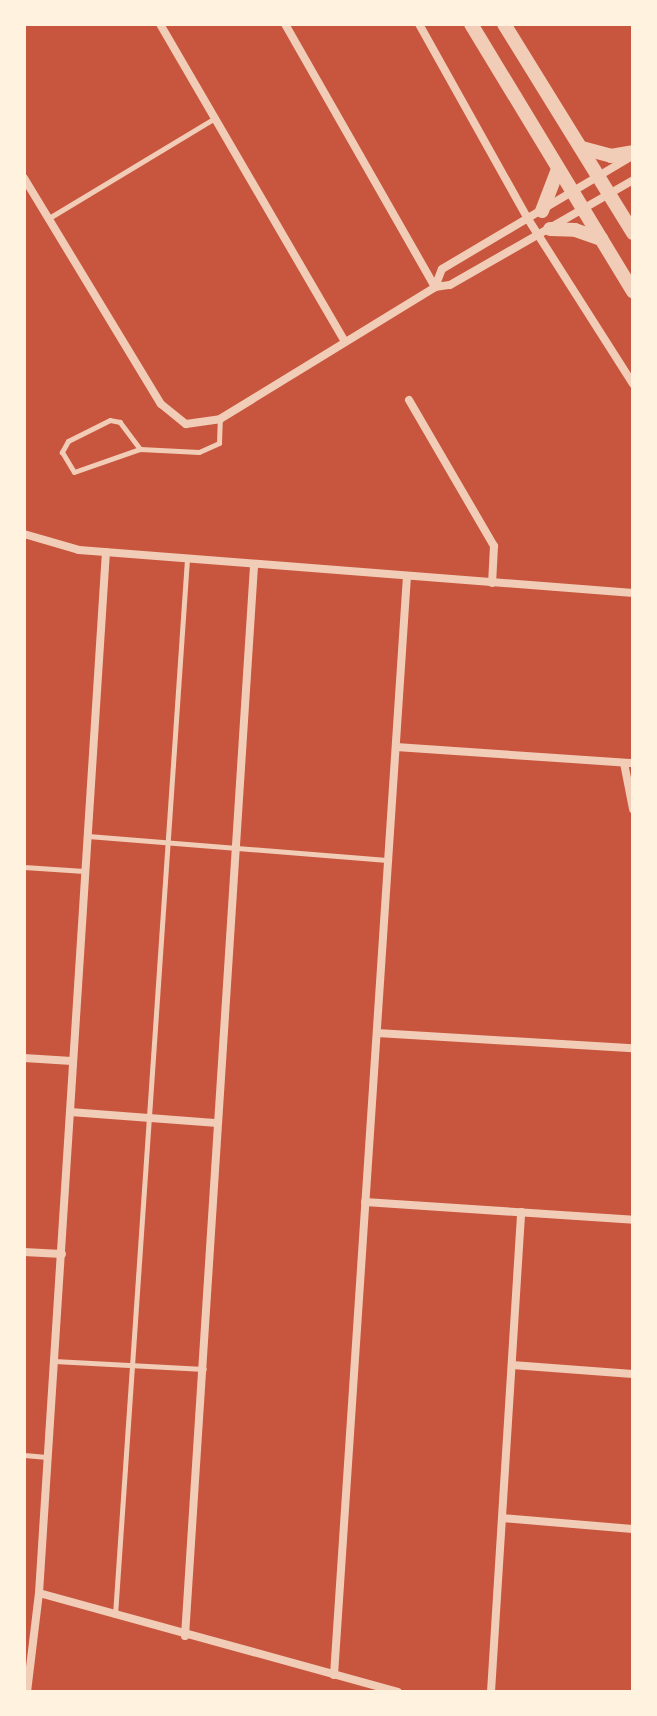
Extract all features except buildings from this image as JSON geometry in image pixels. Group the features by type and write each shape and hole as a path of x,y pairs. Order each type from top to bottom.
{"street":[{"path":"160,24 344,340"},
{"path":"285,24 435,287"},
{"path":"419,24 528,219 545,232 633,384"},
{"path":"471,24 633,292"},
{"path":"504,24 632,232"},
{"path":"582,148 611,156 633,154"},
{"path":"435,287 442,269 633,154"},
{"path":"542,211 558,169"},
{"path":"24,178 161,404 186,424 220,419 344,340 435,287 450,285 633,180"},
{"path":"632,232 633,206"},
{"path":"545,232 575,230 601,239"},
{"path":"409,400 494,546 492,583"},
{"path":"24,534 106,552 633,593"},
{"path":"27,1692 39,1593 106,552"},
{"path":"185,1636 204,1369 215,1123 254,565"},
{"path":"334,1675 407,577"},
{"path":"396,747 628,763 633,809"},
{"path":"377,1033 633,1048"},
{"path":"24,1058 72,1061"},
{"path":"70,1112 215,1123"},
{"path":"365,1202 633,1220"},
{"path":"491,1692 521,1212"},
{"path":"24,1252 62,1254"},
{"path":"512,1365 633,1374"},
{"path":"502,1518 633,1529"},
{"path":"39,1593 185,1636 398,1692"}],"lane":[{"path":"49,219 215,118"},
{"path":"140,449 120,422 110,420 68,441 62,452 74,472 140,449 199,452 219,443 220,419"},
{"path":"115,1616 187,559"},
{"path":"88,836 235,845 388,860"},
{"path":"24,867 84,871"},
{"path":"54,1361 204,1369"},
{"path":"24,1455 48,1457"}]}
